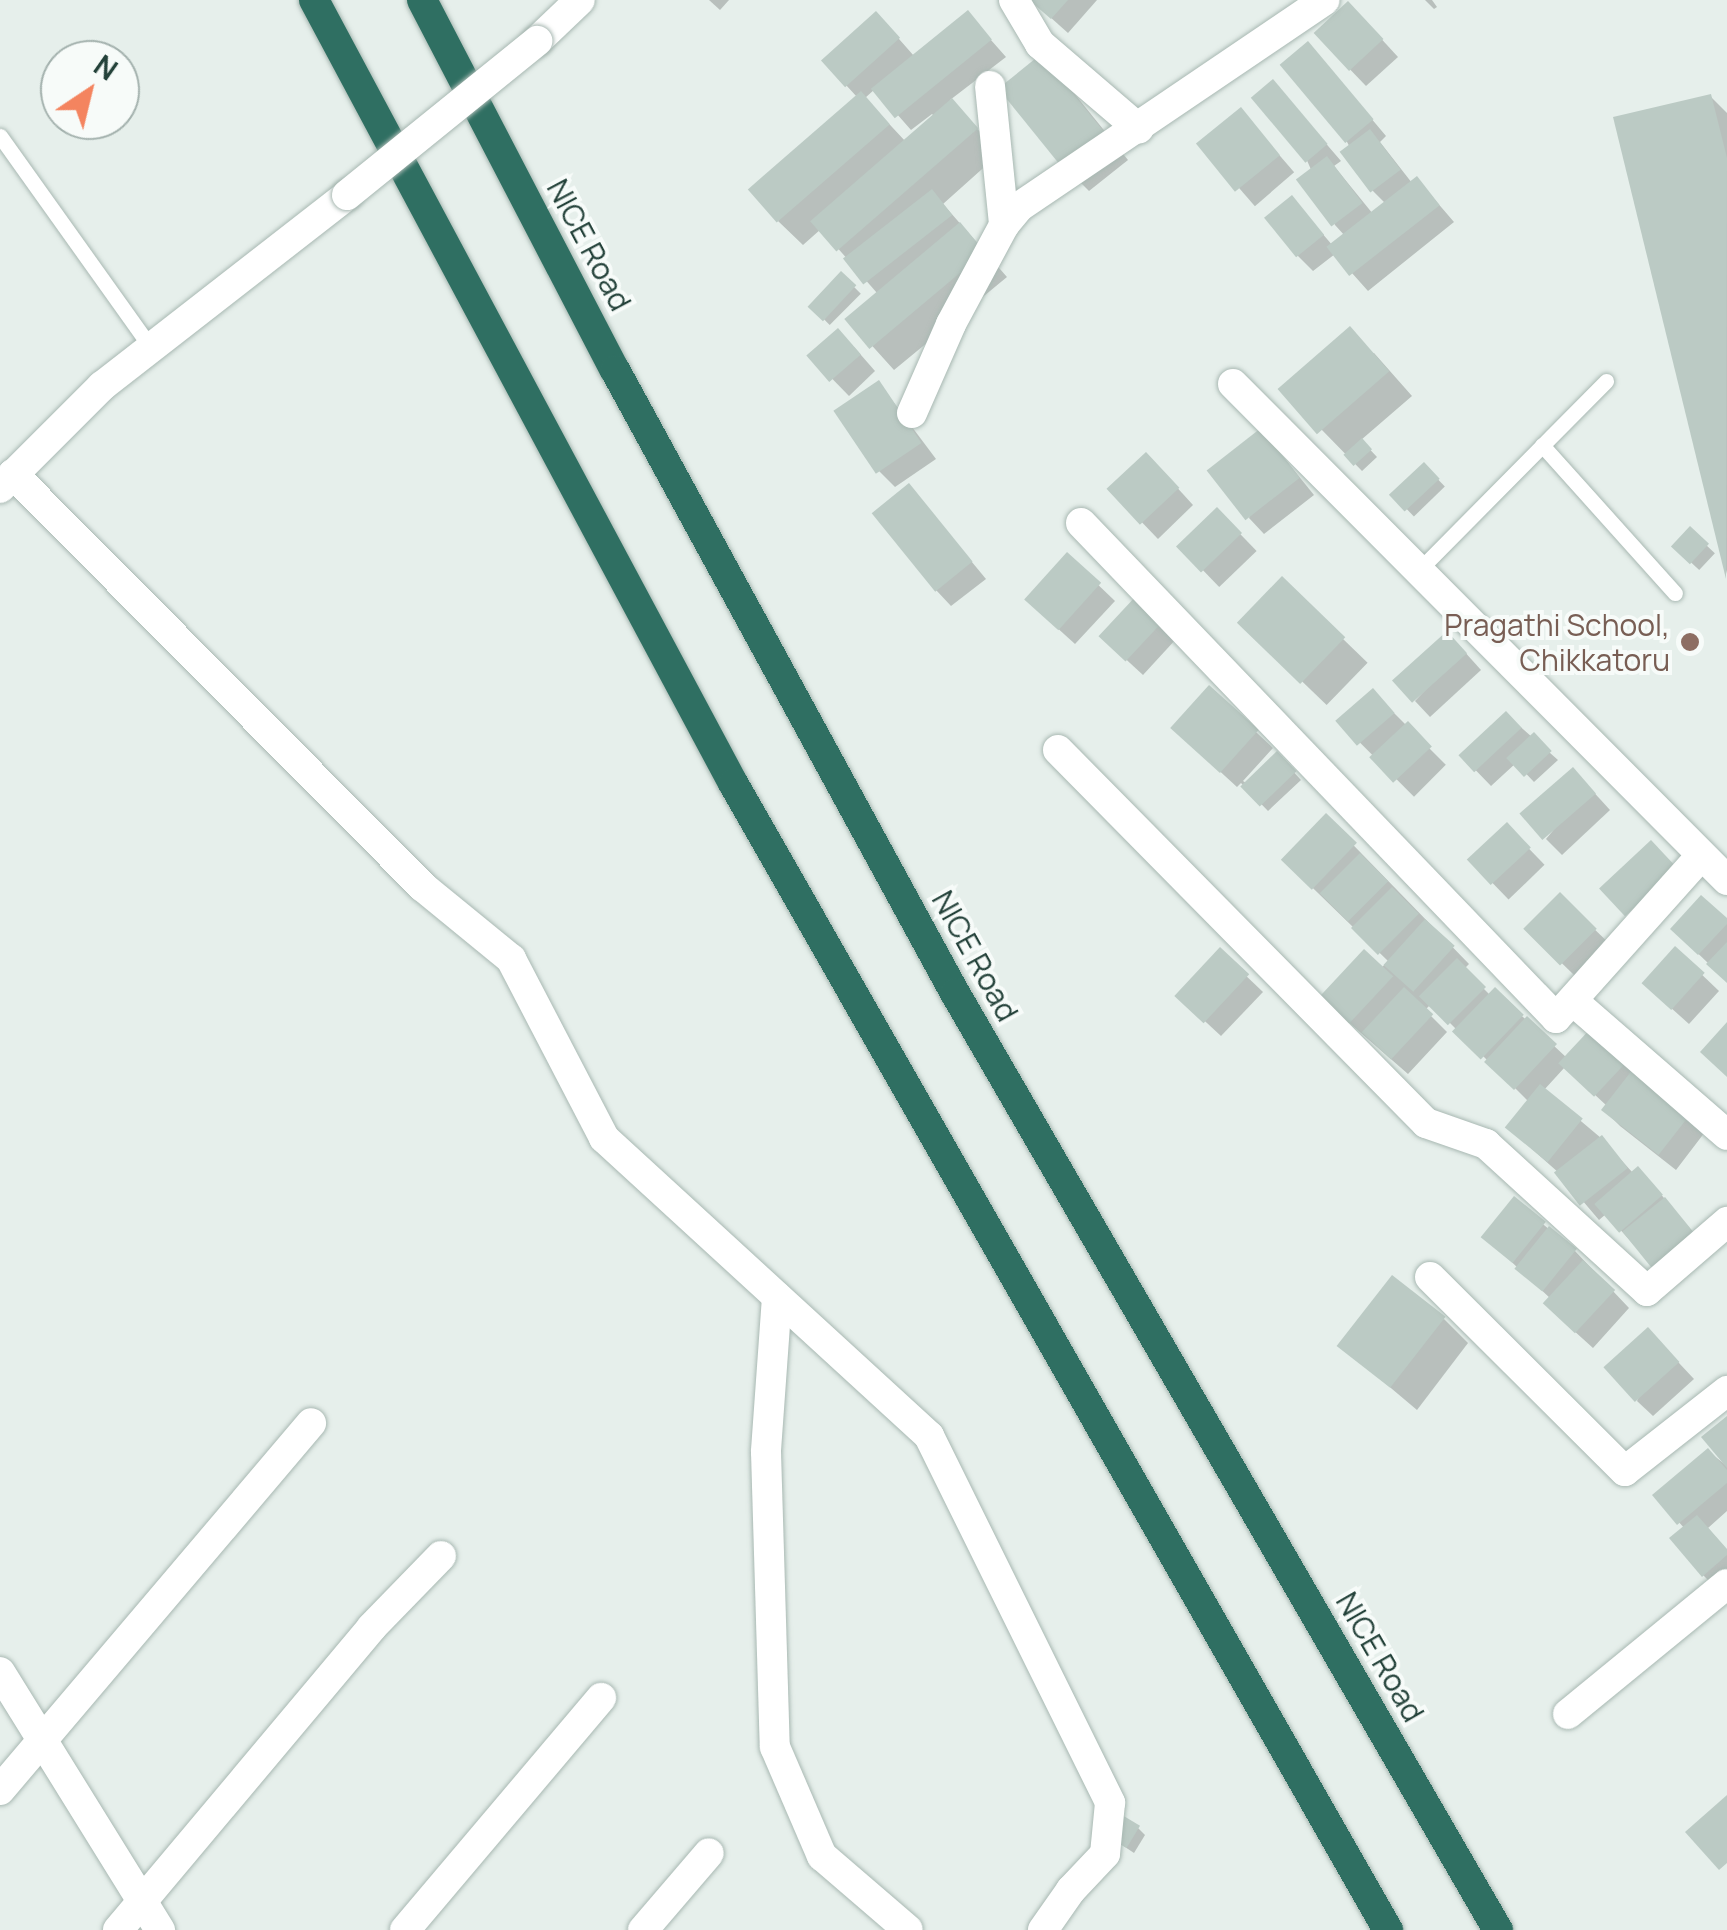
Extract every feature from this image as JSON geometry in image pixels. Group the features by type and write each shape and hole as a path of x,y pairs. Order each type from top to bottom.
{"highway":[{"path":"314,0 733,783 1388,1930"},
{"name":"NICE Road","path":"422,0 615,370 955,993 1498,1930"}],"street":[{"path":"580,0 537,41 348,195 78,406 7,481 423,887 511,959 604,1138 928,1436 1110,1803 1105,1854 1071,1890 1043,1930"},
{"path":"1014,0 1040,44 1139,129"},
{"path":"912,413 951,324 1004,224 1019,206 1139,129 1325,0"},
{"path":"990,86 1004,224"},
{"path":"1233,384 1727,880"},
{"path":"1081,523 1556,1018 1701,856"},
{"path":"1058,750 1426,1123 1486,1144 1647,1291 1727,1222"},
{"path":"1572,1001 1727,1135"},
{"path":"1430,1277 1625,1471 1727,1391"},
{"path":"777,1297 766,1452 776,1747 822,1856 908,1930"},
{"path":"0,1790 311,1423"},
{"path":"118,1930 372,1627 440,1556"},
{"path":"1568,1714 1727,1584"},
{"path":"0,1672 160,1930"},
{"path":"405,1930 602,1698"},
{"path":"643,1930 708,1852"}],"lane":[{"path":"0,136 151,348"},
{"path":"1419,570 1606,381"},
{"path":"1542,445 1676,593"}],"building":[{"path":"1029,0 1068,0 1051,19"},
{"path":"1348,1 1383,39 1349,71 1314,33"},
{"path":"968,10 992,40 895,118 871,89"},
{"path":"876,11 900,38 845,87 821,61"},
{"path":"1308,41 1374,119 1345,143 1280,65"},
{"path":"1041,54 1106,134 1063,169 998,89"},
{"path":"1273,79 1328,144 1305,163 1251,98"},
{"path":"861,91 890,124 777,223 748,189"},
{"path":"1711,94 1727,158 1726,579 1613,117"},
{"path":"952,98 978,128 836,252 810,221"},
{"path":"1241,107 1280,155 1235,192 1196,144"},
{"path":"1370,129 1401,170 1370,193 1340,152"},
{"path":"1327,156 1363,203 1331,227 1296,179"},
{"path":"1417,176 1440,205 1349,276 1326,247"},
{"path":"932,189 952,215 863,285 843,259"},
{"path":"1292,195 1324,235 1296,257 1264,218"},
{"path":"960,222 985,252 869,349 844,319"},
{"path":"841,271 856,285 823,321 808,307"},
{"path":"1350,326 1389,371 1317,434 1278,389"},
{"path":"838,328 861,354 829,382 806,356"},
{"path":"879,380 921,443 876,474 833,411"},
{"path":"1261,428 1300,478 1245,520 1207,470"},
{"path":"1362,438 1372,449 1353,466 1343,455"},
{"path":"1146,452 1179,488 1140,525 1107,489"},
{"path":"1424,462 1440,479 1405,512 1389,495"},
{"path":"909,483 973,561 935,592 872,513"},
{"path":"1217,507 1242,533 1201,572 1176,547"},
{"path":"1690,526 1709,544 1690,564 1671,546"},
{"path":"1067,552 1101,583 1058,630 1024,600"},
{"path":"1282,576 1345,637 1300,684 1237,623"},
{"path":"1136,596 1163,621 1126,661 1098,636"},
{"path":"1447,631 1467,653 1412,703 1392,681"},
{"path":"1209,685 1259,730 1220,773 1170,728"},
{"path":"1373,688 1395,713 1357,746 1335,721"},
{"path":"1506,711 1522,728 1474,772 1458,755"},
{"path":"1408,721 1432,747 1393,783 1369,757"},
{"path":"1534,732 1552,751 1524,777 1506,758"},
{"path":"1277,751 1296,771 1260,807 1240,786"},
{"path":"1573,767 1596,793 1542,840 1519,814"},
{"path":"1326,813 1357,843 1312,890 1281,860"},
{"path":"1507,822 1531,848 1491,885 1467,860"},
{"path":"1651,840 1677,868 1625,916 1599,888"},
{"path":"1360,853 1388,881 1348,922 1320,893"},
{"path":"1392,887 1419,914 1378,955 1351,928"},
{"path":"1560,892 1597,929 1560,966 1523,929"},
{"path":"1701,895 1727,918 1727,924 1698,955 1670,929"},
{"path":"1425,919 1455,946 1413,992 1384,965"},
{"path":"1727,942 1727,983 1706,964"},
{"path":"1675,946 1705,973 1671,1010 1642,983"},
{"path":"1220,947 1249,974 1204,1023 1174,996"},
{"path":"1364,949 1393,976 1348,1025 1318,998"},
{"path":"1457,958 1486,987 1448,1025 1419,996"},
{"path":"1404,987 1433,1014 1391,1060 1362,1032"},
{"path":"1495,987 1524,1015 1481,1059 1452,1032"},
{"path":"1527,1016 1557,1044 1514,1090 1484,1062"},
{"path":"1727,1022 1727,1077 1700,1052"},
{"path":"1593,1026 1629,1059 1594,1097 1558,1063"},
{"path":"1633,1069 1691,1114 1659,1155 1601,1110"},
{"path":"1540,1084 1583,1119 1548,1162 1505,1128"},
{"path":"1602,1135 1628,1168 1580,1206 1554,1173"},
{"path":"1638,1166 1663,1195 1619,1233 1594,1204"},
{"path":"1514,1196 1546,1222 1513,1263 1481,1237"},
{"path":"1665,1197 1694,1233 1651,1267 1622,1232"},
{"path":"1549,1226 1577,1249 1542,1291 1514,1269"},
{"path":"1583,1260 1615,1290 1575,1333 1543,1303"},
{"path":"1392,1275 1446,1317 1390,1388 1337,1346"},
{"path":"1648,1327 1679,1362 1635,1402 1603,1367"},
{"path":"1727,1416 1727,1468 1701,1437"},
{"path":"1708,1448 1727,1470 1727,1483 1677,1525 1652,1495"},
{"path":"1697,1515 1727,1549 1727,1555 1702,1577 1669,1538"},
{"path":"1727,1795 1727,1863 1719,1870 1685,1832"},
{"path":"1122,1815 1140,1826 1127,1848 1109,1837"}],"place":[{"name":"Pragathi School, Chikkatoru","path":"1690,642"}]}
